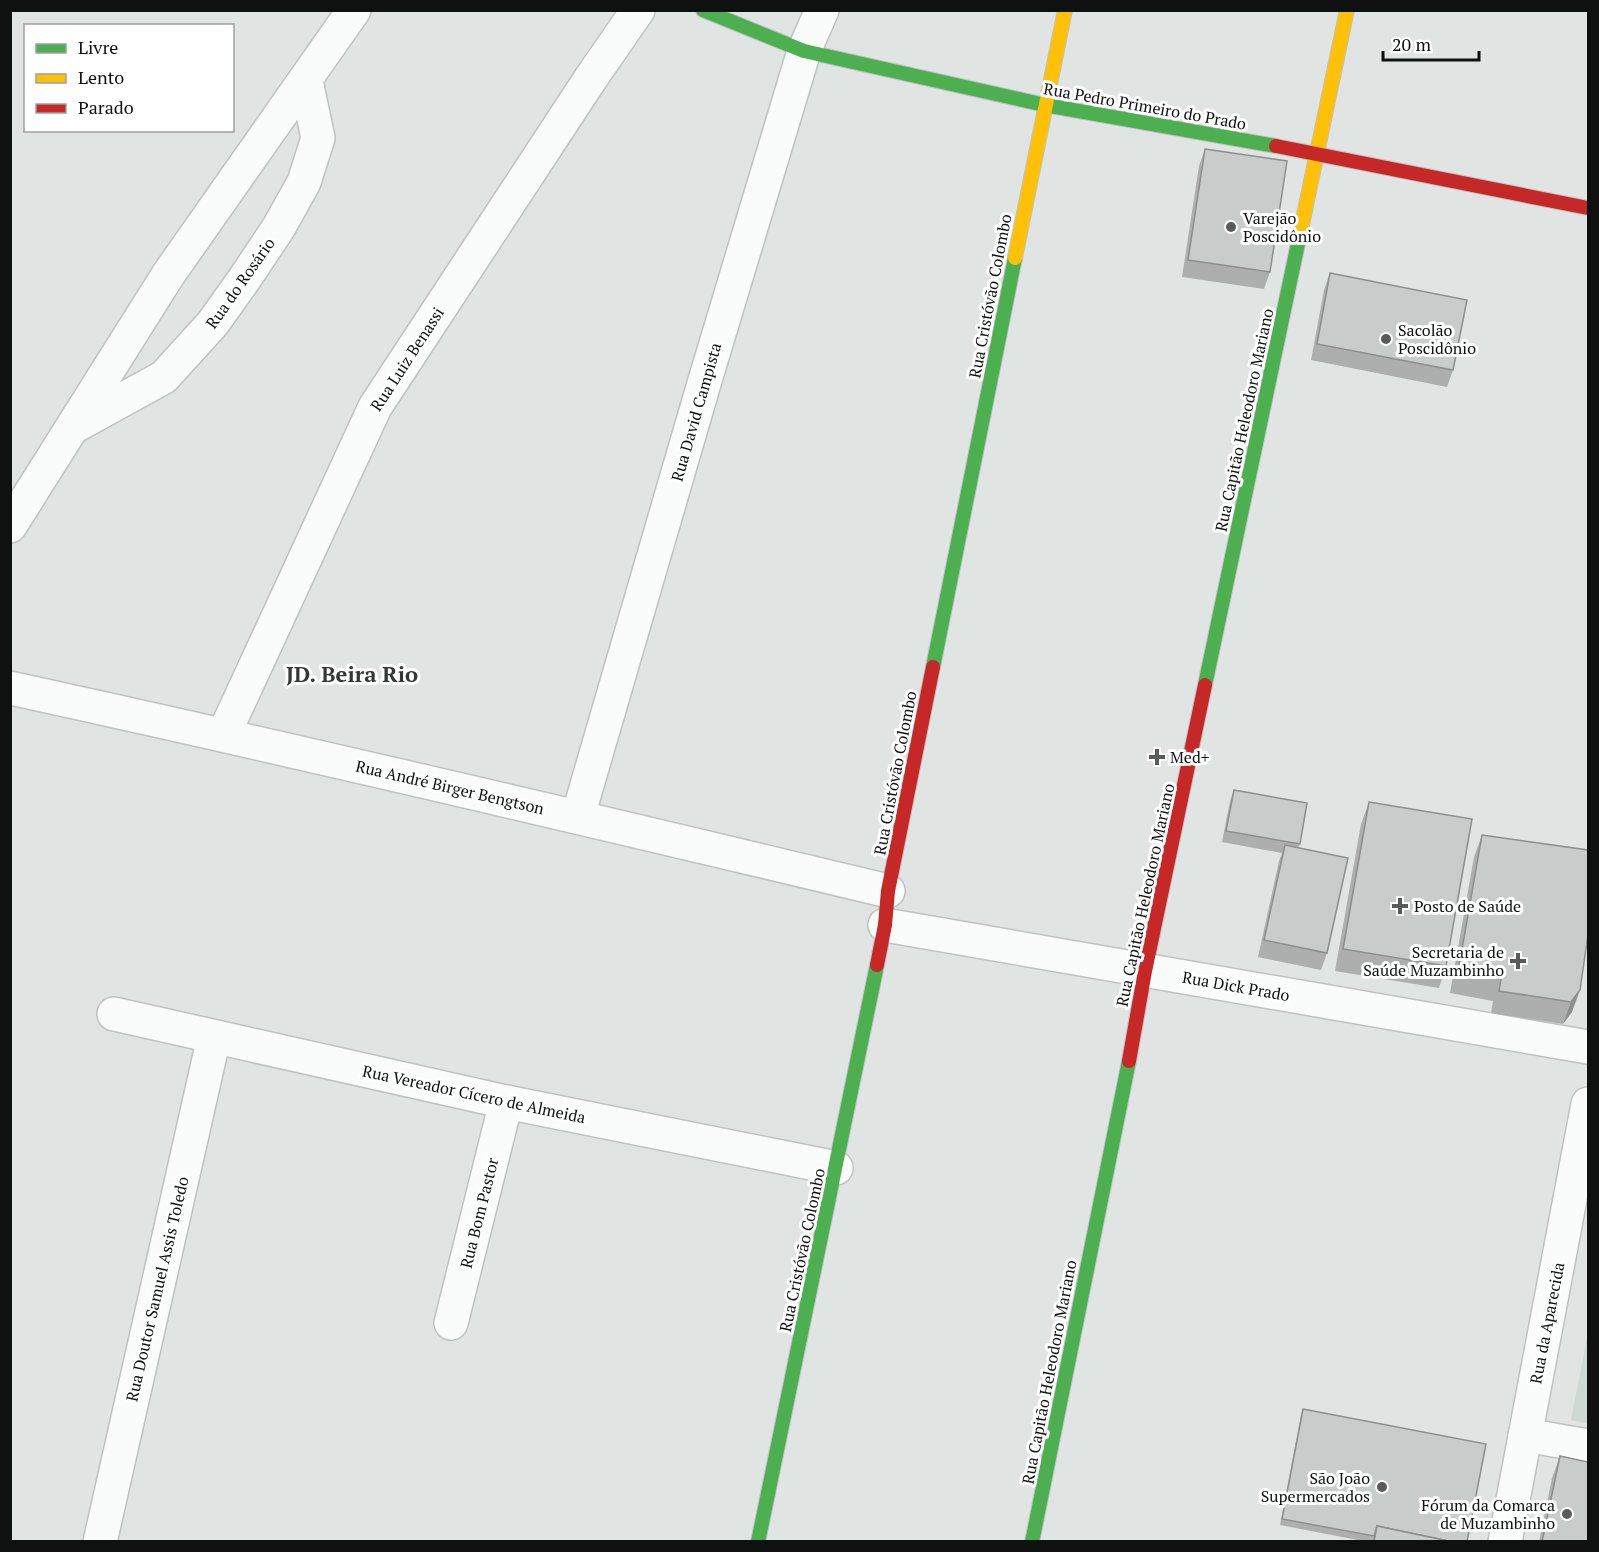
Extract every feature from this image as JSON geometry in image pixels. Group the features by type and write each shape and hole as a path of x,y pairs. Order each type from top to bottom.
{"street":[{"name":"Rua do Rosário","path":"10,526 168,275 354,10"},
{"name":"Rua Luiz Benassi","path":"224,734 375,407 638,10"},
{"name":"Rua Pedro Primeiro do Prado","path":"703,10 796,48 1045,105 1318,153 1588,208"},
{"name":"Rua David Campista","path":"578,816 703,387 796,48 822,10"},
{"name":"Rua Cristóvão Colombo","path":"758,1542 885,925 888,891 1065,10"},
{"name":"Rua Capitão Heleodoro Mariano","path":"1032,1542 1126,1078 1145,970 1347,10"},
{"name":"Rua do Rosário","path":"74,427 164,378 213,323 245,278 279,227 304,182 318,138 306,81"},
{"name":"Rua André Birger Bengtson","path":"10,688 224,734 888,891"},
{"name":"Rua Dick Prado","path":"885,925 1588,1047"},
{"name":"Rua Vereador Cícero de Almeida","path":"114,1014 506,1102 836,1168"},
{"name":"Rua Doutor Samuel Assis Toledo","path":"100,1542 214,1037"},
{"name":"Rua Bom Pastor","path":"451,1323 506,1102"},
{"name":"Rua da Aparecida","path":"1505,1542 1588,1104"},
{"path":"1525,1435 1588,1446"}],"shaded area":[{"path":"1588,1333 1588,1424 1571,1420"}],"building":[{"name":"Varejão Poscidônio","path":"1205,149 1287,161 1270,272 1188,260"},
{"name":"Sacolão Poscidônio","path":"1330,273 1467,300 1453,370 1317,344"},
{"path":"1234,790 1307,803 1300,844 1226,831"},
{"name":"Posto de Saúde","path":"1369,802 1472,819 1446,966 1343,949"},
{"name":"Secretaria de Saúde Muzambinho","path":"1482,835 1588,850 1588,935 1580,990 1571,1002 1499,991 1501,979 1458,972"},
{"path":"1285,845 1348,858 1327,953 1264,940"},
{"name":"São João Supermercados","path":"1303,1409 1486,1444 1467,1542 1453,1542 1377,1526 1374,1536 1282,1519"},
{"name":"Fórum da Comarca de Muzambinho","path":"1560,1456 1588,1462 1588,1542 1542,1542"},
{"path":"1377,1526 1453,1542 1374,1542"}],"traffic: fast":[{"path":"703,10 804,51 1045,105 1276,146"},
{"path":"1205,685 1300,234"},
{"path":"933,667 1015,258"},
{"path":"758,1542 877,965"},
{"path":"1032,1542 1129,1061"}],"traffic: slow":[{"path":"1015,258 1065,10"},
{"path":"1300,234 1347,10"}],"traffic: jam":[{"path":"1276,146 1588,208"},
{"path":"877,965 885,925 888,891 933,667"},
{"path":"1129,1061 1145,971 1205,685"}],"place":[{"name":"Varejão Poscidônio","path":"1231,227"},
{"name":"Sacolão Poscidônio","path":"1386,339"},
{"name":"Med+","path":"1157,757"},
{"name":"Posto de Saúde","path":"1400,906"},
{"name":"Secretaria de Saúde Muzambinho","path":"1518,961"},
{"name":"São João Supermercados","path":"1382,1487"},
{"name":"Fórum da Comarca de Muzambinho","path":"1567,1514"}],"district":[{"name":"JD. Beira Rio","path":"352,674"}]}
